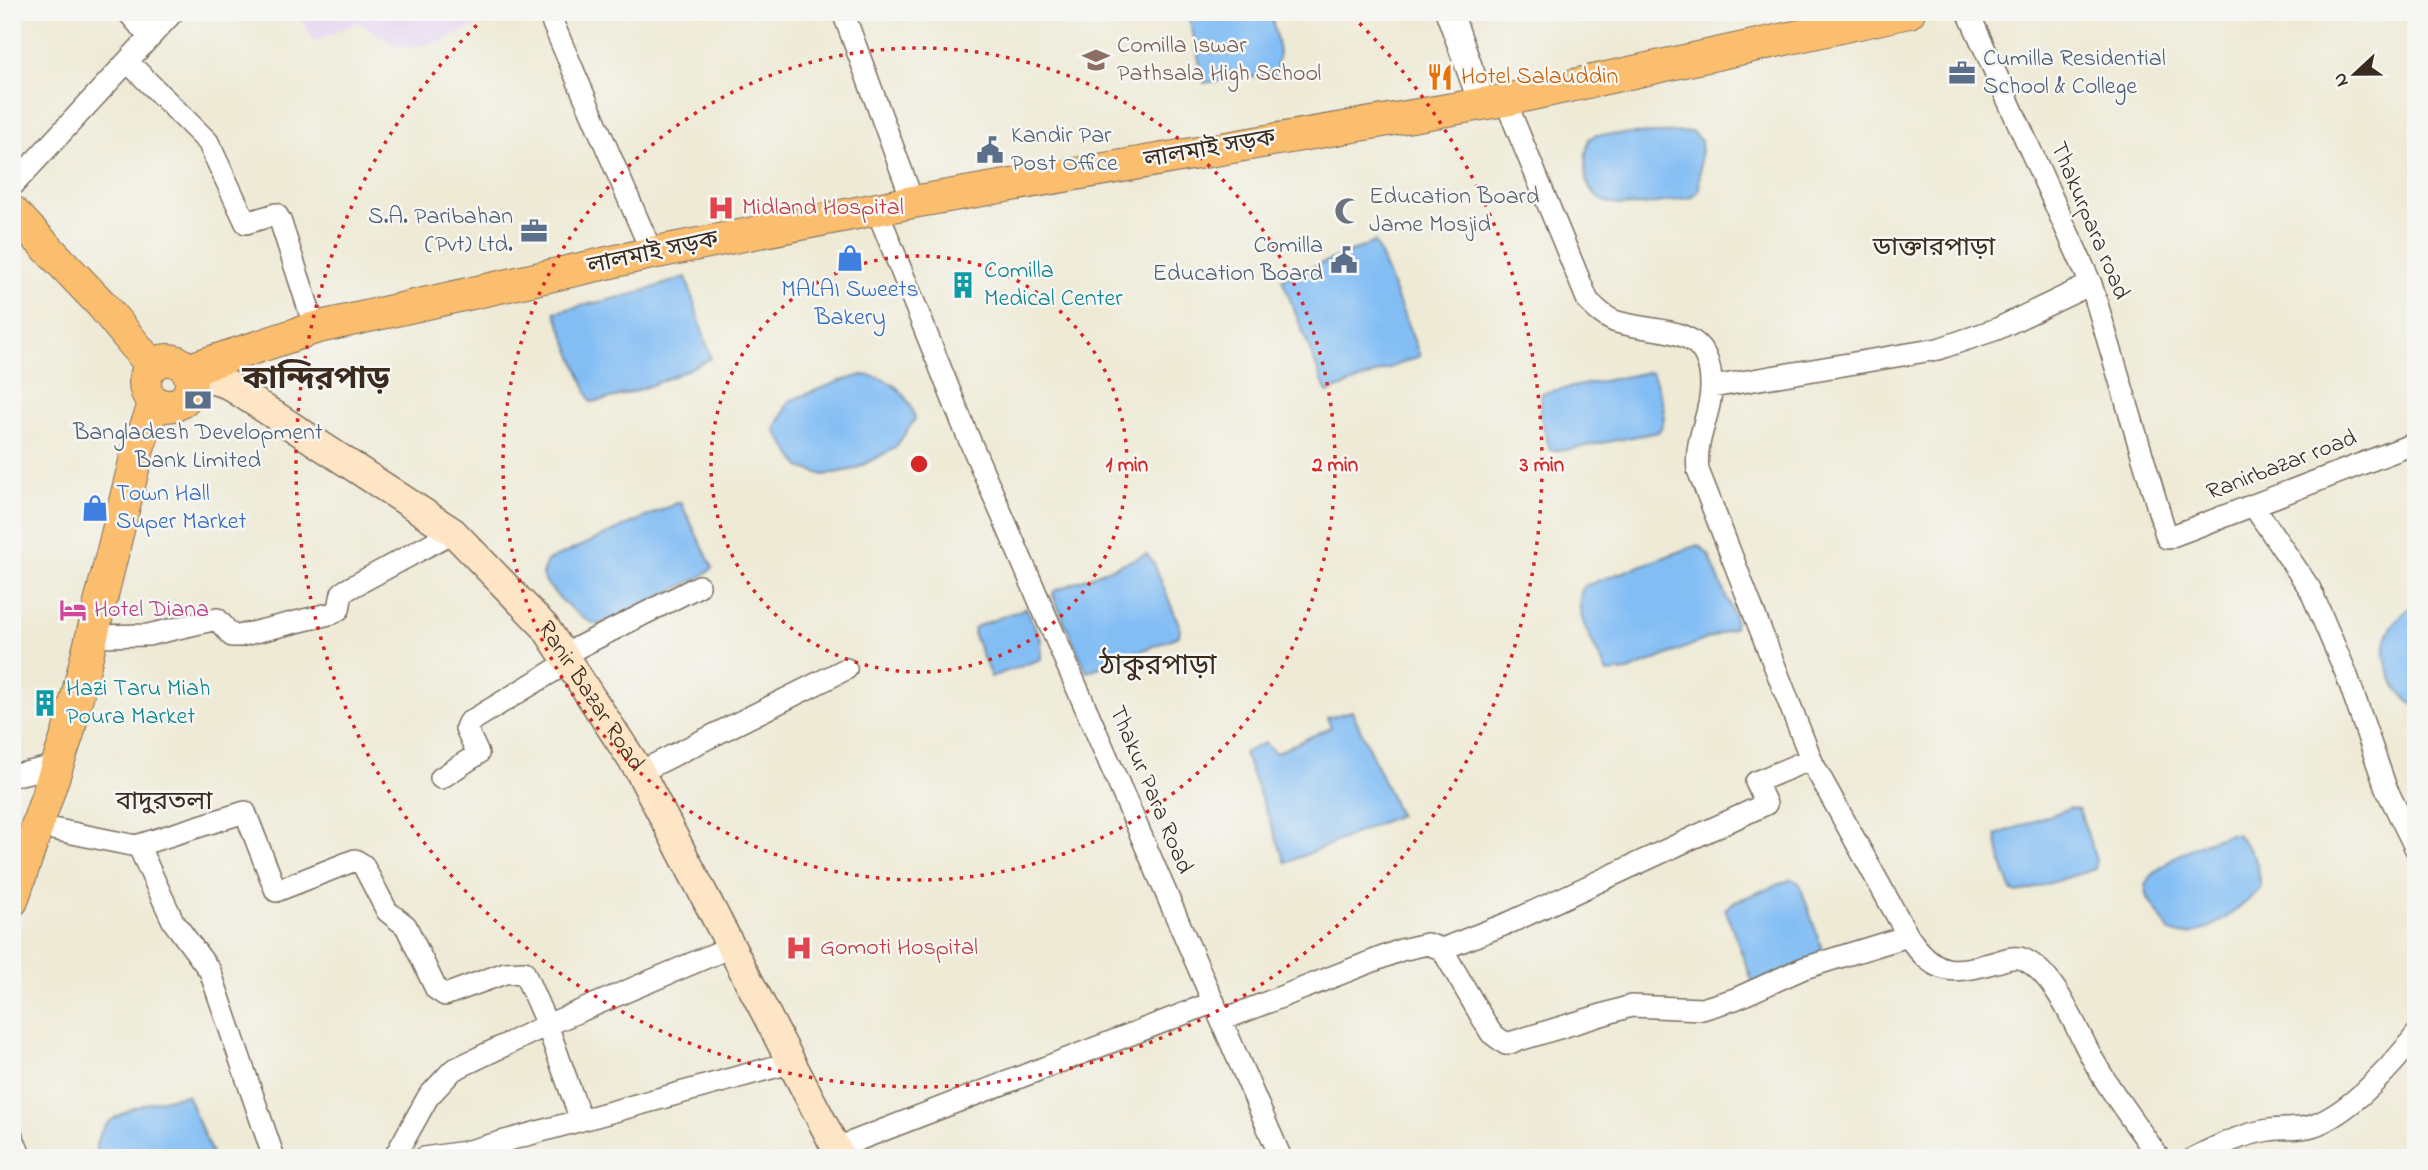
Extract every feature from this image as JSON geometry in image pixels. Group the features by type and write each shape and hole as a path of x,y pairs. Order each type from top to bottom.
{"main road":[{"name":"লালমাই সড়ক","path":"188,372 316,328 652,253 914,202 1494,101 1909,12"},
{"path":"12,194 12,204"},
{"path":"12,211 102,305 152,366"},
{"path":"170,360 188,372 191,388 183,401 170,407 155,403 149,398 144,383 152,366 170,360"},
{"name":"Ranir Bazar Road","path":"188,372 227,384 453,533 545,627 640,772 839,1153"},
{"path":"12,901 68,733 139,445 155,403"}],"street":[{"path":"128,12 150,38"},
{"path":"12,186 173,12"},
{"path":"548,12 652,253"},
{"path":"844,12 914,202"},
{"path":"1448,12 1494,101 1588,301 1614,321 1671,330 1692,340 1707,356 1712,387 1695,450 1698,470 1811,759 1909,936 1920,953 1937,965 1959,972 2012,957 2024,959 2038,968 2081,1034 2095,1065 2160,1158"},
{"name":"Thakurpara road","path":"1968,12 2091,284 2167,538"},
{"path":"129,62 208,142 246,223 276,214 316,328"},
{"name":"Thakur Para Road","path":"877,210 966,432 1281,1158"},
{"path":"1712,387 1838,368 1938,349 1997,329 2091,284"},
{"name":"Ranirbazar road","path":"2167,538 2416,443"},
{"path":"2253,505 2310,589 2346,673 2386,788 2416,849"},
{"path":"93,636 148,635 217,619 232,636 239,636 334,612 339,609 342,593 346,590 453,533"},
{"path":"441,778 475,758 476,748 466,728 473,718 566,658 699,586"},
{"path":"640,772 846,669"},
{"path":"839,1153 1218,1011 1401,950 1427,944 1442,949 1511,922 1766,804 1756,782 1811,759"},
{"path":"12,776 55,766"},
{"path":"38,827 138,845 241,812 248,815 276,891 355,860 363,865 387,911 405,926 436,989 445,995 505,973 524,972 547,1025 581,1120"},
{"path":"138,845 173,921 210,971 274,1158"},
{"path":"1442,949 1491,1033 1497,1041 1506,1044 1631,1006 1703,1009 1735,999 1804,968 1909,936"},
{"path":"394,1158 428,1097 453,1070 547,1025 733,946"},
{"path":"2194,1158 2237,1149 2266,1131 2312,1126 2348,1104 2398,1058 2416,1035"},
{"path":"424,1158 465,1152 793,1062"},
{"path":"12,1136 21,1158"}],"shaded area":[{"path":"297,12 506,12 441,42 401,49 358,22 314,42"}],"water":[{"path":"1188,12 1271,12 1279,52 1276,74 1204,83"},
{"path":"1692,132 1701,141 1699,190 1693,197 1631,206 1613,204 1598,198 1589,186 1585,167 1589,139 1596,135"},
{"path":"1375,242 1420,356 1327,393 1282,279"},
{"path":"686,277 711,358 652,385 591,402 555,312 634,294"},
{"path":"1652,373 1658,387 1664,411 1662,426 1658,432 1566,450 1550,450 1540,415 1542,393"},
{"path":"863,375 882,379 897,388 908,401 915,419 895,448 855,469 824,475 800,467 775,430 789,401"},
{"path":"681,503 713,568 699,578 599,625 575,612 545,581 542,574 547,561"},
{"path":"1698,545 1709,555 1735,618 1734,628 1628,671 1607,673 1582,618 1580,596 1584,586"},
{"path":"1147,554 1154,564 1180,627 1179,636 1087,672 1053,596 1054,591"},
{"path":"2416,603 2414,704 2402,695 2394,683 2386,663 2385,642 2392,625"},
{"path":"1026,608 1041,640 1041,659 991,677 973,633 975,627"},
{"path":"1352,711 1399,815 1286,863 1244,753 1264,743 1276,753 1331,727 1327,718"},
{"path":"2070,808 2079,809 2096,860 2095,869 2018,893 2012,891 2001,862 1996,835"},
{"path":"2230,834 2237,834 2252,853 2259,873 2260,889 2230,915 2206,929 2181,934 2170,932 2148,898 2145,884 2172,859"},
{"path":"1792,879 1799,883 1823,951 1801,964 1753,983 1725,909 1734,902"},
{"path":"187,1095 214,1158 97,1158 97,1142 102,1129 113,1119 142,1105"}],"place":[{"name":"Comilla Iswar Pathsala High School","path":"1096,60"},
{"name":"Cumilla Residential School & College","path":"1962,73"},
{"name":"Hotel Salauddin","path":"1440,77"},
{"name":"Kandir Par Post Office","path":"990,150"},
{"name":"Midland Hospital","path":"721,208"},
{"name":"Education Board Jame Mosjid","path":"1348,211"},
{"name":"S.A. Paribahan (Pvt) Ltd.","path":"534,231"},
{"name":"MALAI Sweets Bakery","path":"850,258"},
{"name":"Comilla Education Board","path":"1344,260"},
{"name":"Comilla Medical Center","path":"963,285"},
{"name":"Bangladesh Development Bank Limited","path":"198,400"},
{"name":"Town Hall Super Market","path":"95,508"},
{"name":"Hotel Diana","path":"73,610"},
{"name":"Hazi Taru Miah Poura Market","path":"45,703"},
{"name":"Gomoti Hospital","path":"799,948"}],"district":[{"name":"ডাক্তারপাড়া","path":"1934,249"},
{"name":"কান্দিরপাড়","path":"316,380"},
{"name":"ঠাকুরপাড়া","path":"1158,667"},
{"name":"বাদুরতলা","path":"164,803"}]}
